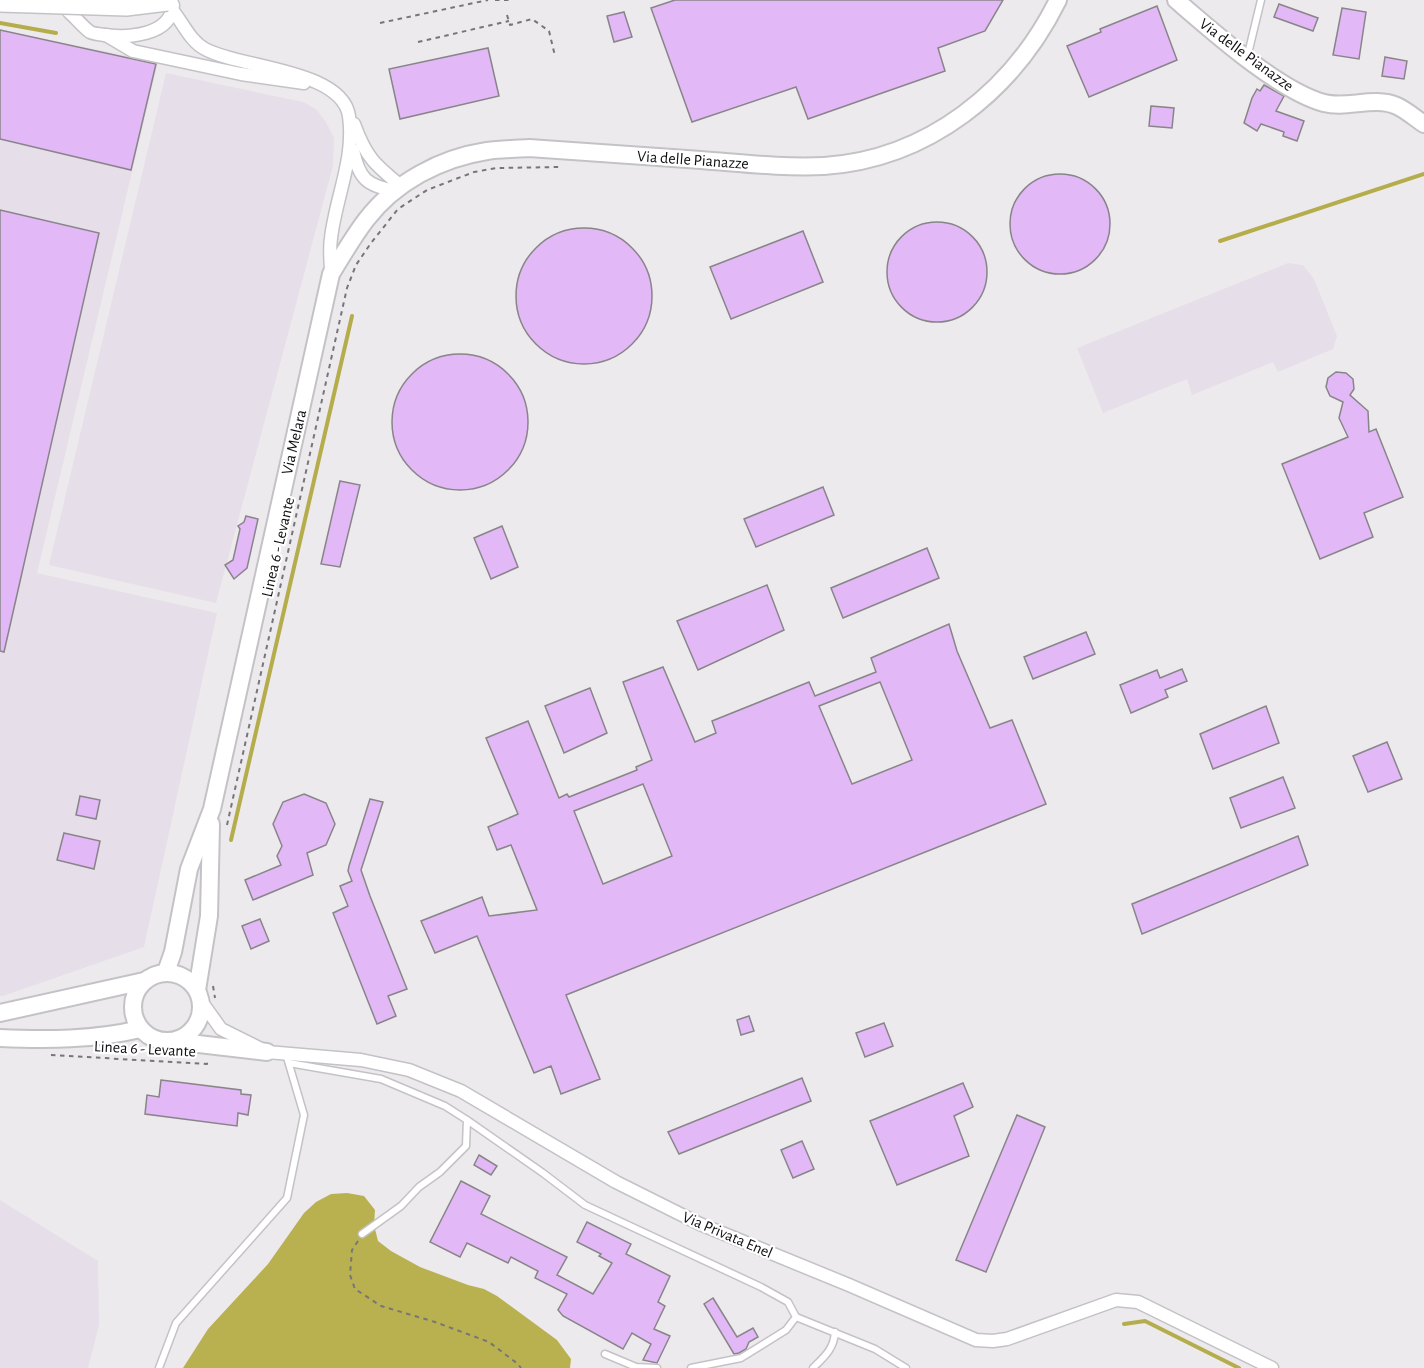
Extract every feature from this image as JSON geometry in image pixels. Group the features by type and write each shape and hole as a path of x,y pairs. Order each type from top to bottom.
{"highway":[{"path":"0,1 171,4"}],"street":[{"path":"45,0 70,6 91,33 118,37 144,34 162,24 171,4"},
{"name":"Via delle Pianazze","path":"331,274 367,219 398,188 426,171 455,159 487,151 529,148 778,165 824,166 883,154 918,142 959,119 984,99 1013,70 1029,50 1051,8 1058,0"},
{"name":"Via delle Pianazze","path":"1051,8 1067,0"},
{"name":"Via delle Pianazze","path":"1176,0 1247,58 1276,79 1311,99 1340,105 1383,102 1397,106 1424,124"},
{"path":"171,4 184,28 204,49 283,70 332,90 345,105 364,151 398,188"},
{"path":"106,35 133,51 241,74 321,86"},
{"name":"Via Melara","path":"212,808 331,274 331,238 347,166 350,137 348,113"},
{"path":"350,137 362,177 380,188 398,188"},
{"path":"166,972 189,868 212,808"},
{"path":"172,1041 185,1036 195,1027 207,994 212,808"},
{"path":"0,1012 144,981 166,972 184,977 207,994"},
{"path":"144,981 136,992 133,1004 134,1017 140,1029 149,1036 160,1041 267,1052"},
{"name":"Via Privata Enel","path":"207,994 221,1029 267,1052 287,1058 361,1060 409,1070 461,1091 616,1182 700,1224 849,1284 976,1340 1007,1339 1094,1306 1116,1300 1126,1300 1138,1302 1272,1368"},
{"path":"0,1038 77,1038 125,1033 140,1029"}],"lane":[{"path":"1247,58 1261,0"},
{"path":"159,1368 176,1323 287,1198 304,1116 287,1058 381,1079 445,1106 543,1173 585,1206 762,1287 788,1302 796,1317 875,1348 906,1368"},
{"path":"362,1234 401,1206 466,1146 467,1120"},
{"path":"691,1368 741,1358 786,1330 796,1317"},
{"path":"813,1368 828,1353 833,1344 835,1332"},
{"path":"605,1354 636,1367 657,1368"}],"path":[{"path":"380,23 488,0"},
{"path":"495,0 510,0"},
{"path":"507,15 510,25 532,19 549,31 555,57"},
{"path":"418,42 509,21"},
{"name":"Linea 6 - Levante","path":"224,834 347,288 356,265 398,209 427,190 474,172 497,168 564,166"},
{"name":"Linea 6 - Levante","path":"45,1055 207,1064 211,1046"},
{"path":"362,1234 352,1250 350,1275 355,1288 381,1306 435,1322 489,1342 521,1368"}],"shaded area":[{"path":"0,30 158,62 37,573 217,613 144,947 3,996 0,996"},
{"path":"166,73 303,102 316,109 334,138 333,166 216,603 49,565"},
{"path":"1288,263 1303,265 1314,279 1337,336 1333,349 1278,372 1273,362 1192,395 1187,379 1103,413 1077,348"},
{"path":"347,1193 364,1196 375,1210 374,1225 378,1241 420,1267 484,1289 497,1296 557,1340 571,1359 570,1368 183,1368 208,1329 268,1264 304,1213 316,1202 331,1194"},
{"path":"0,1200 98,1261 99,1325 88,1368 0,1368"}],"building":[{"path":"675,0 1003,0 985,31 938,48 945,71 808,119 796,87 692,122 651,8"},
{"path":"1279,4 1318,18 1313,31 1274,17"},
{"path":"1157,6 1177,60 1089,97 1067,46 1101,32 1100,29"},
{"path":"1342,8 1366,12 1359,59 1333,55"},
{"path":"624,12 632,37 614,42 607,16"},
{"path":"0,30 156,64 131,170 0,139"},
{"path":"488,48 499,96 400,119 389,69"},
{"path":"1385,57 1407,61 1404,79 1382,76"},
{"path":"1264,85 1284,96 1276,111 1304,121 1297,141 1283,136 1284,132 1261,124 1257,131 1244,123 1252,98 1257,89 1260,91"},
{"path":"1151,106 1174,108 1172,128 1149,126"},
{"path":"1060,174 1079,178 1095,189 1106,205 1110,224 1106,243 1095,259 1079,270 1060,274 1041,270 1025,259 1014,243 1010,224 1014,205 1025,189 1041,178"},
{"path":"0,210 99,233 4,652 0,651"},
{"path":"937,222 956,226 972,237 983,253 987,272 983,291 972,307 956,318 937,322 918,318 902,307 891,291 887,272 891,253 902,237 918,226"},
{"path":"584,228 610,233 622,239 632,248 641,258 647,270 652,296 647,322 641,334 632,344 622,353 610,359 584,364 558,359 546,353 536,344 527,334 521,322 516,296 521,270 527,258 536,248 546,239 558,233"},
{"path":"803,231 823,282 731,319 710,267"},
{"path":"460,354 486,359 498,365 508,374 517,384 523,396 528,422 523,448 517,460 508,470 498,479 486,485 460,490 434,485 422,479 412,470 403,460 397,448 392,422 397,396 403,384 412,374 422,365 434,359"},
{"path":"1336,372 1346,373 1353,379 1354,389 1350,395 1368,411 1369,432 1376,429 1403,497 1364,513 1373,537 1320,559 1282,464 1348,437 1339,418 1343,402 1330,396 1326,387 1328,378"},
{"path":"340,481 360,485 340,567 321,564"},
{"path":"823,487 834,515 756,547 744,519"},
{"path":"246,516 258,519 247,568 234,579 225,565 233,560 240,529 238,526 244,522"},
{"path":"502,526 518,567 491,579 474,538"},
{"path":"927,548 939,578 843,618 831,588"},
{"path":"767,585 784,630 698,670 677,621"},
{"path":"949,624 957,651 990,728 1012,720 1046,804 566,995 600,1079 561,1094 551,1066 534,1073 477,936 435,953 421,921 482,897 489,916 537,910 511,845 497,850 488,827 518,814 486,738 528,721 559,798 567,794 569,797 637,770 636,767 652,760 623,682 663,667 695,742 716,733 712,721 809,682 815,696 876,672 871,658","holes":["880,682 912,760 852,784 819,706","643,784 672,856 603,884 574,811"]},
{"path":"1086,632 1095,654 1033,679 1024,657"},
{"path":"1182,669 1187,681 1165,690 1168,697 1131,713 1120,685 1157,670 1160,678"},
{"path":"590,688 607,733 564,753 545,706"},
{"path":"1266,706 1279,743 1213,769 1200,734"},
{"path":"1387,742 1402,779 1368,792 1353,756"},
{"path":"1283,777 1295,808 1241,828 1230,798"},
{"path":"304,794 326,803 335,824 326,845 307,853 313,875 253,900 245,880 281,865 277,856 282,846 273,824 283,802"},
{"path":"80,796 100,800 96,819 76,815"},
{"path":"370,799 383,802 361,870 407,989 388,996 396,1016 377,1024 333,913 348,906 340,886 352,881 348,871 349,866"},
{"path":"64,833 100,841 94,869 57,860"},
{"path":"1298,836 1308,865 1142,934 1132,904"},
{"path":"260,919 269,941 251,949 242,926"},
{"path":"749,1016 754,1031 741,1035 737,1020"},
{"path":"884,1023 893,1046 865,1057 856,1033"},
{"path":"802,1078 811,1101 679,1154 668,1132"},
{"path":"161,1080 241,1090 241,1094 251,1095 248,1115 238,1113 237,1126 145,1114 147,1095 159,1097"},
{"path":"963,1083 973,1107 954,1116 969,1156 897,1185 870,1121"},
{"path":"1017,1115 1045,1127 986,1272 956,1260"},
{"path":"802,1141 814,1169 793,1178 781,1150"},
{"path":"479,1155 497,1166 491,1175 474,1165"},
{"path":"461,1181 490,1196 481,1214 567,1257 557,1275 593,1294 612,1263 599,1256 601,1254 577,1242 587,1222 631,1244 626,1254 670,1276 658,1302 665,1306 654,1329 670,1336 657,1363 643,1360 651,1344 632,1333 623,1349 563,1316 558,1310 567,1294 535,1278 538,1271 511,1257 508,1263 467,1243 460,1257 430,1242"},
{"path":"713,1298 737,1337 753,1328 758,1337 749,1342 746,1349 739,1353 734,1354 704,1304"}],"waterway":[{"path":"0,23 56,33"},
{"path":"1220,241 1424,174"},
{"path":"231,840 352,316"},
{"path":"1124,1324 1145,1321 1239,1368"}]}
